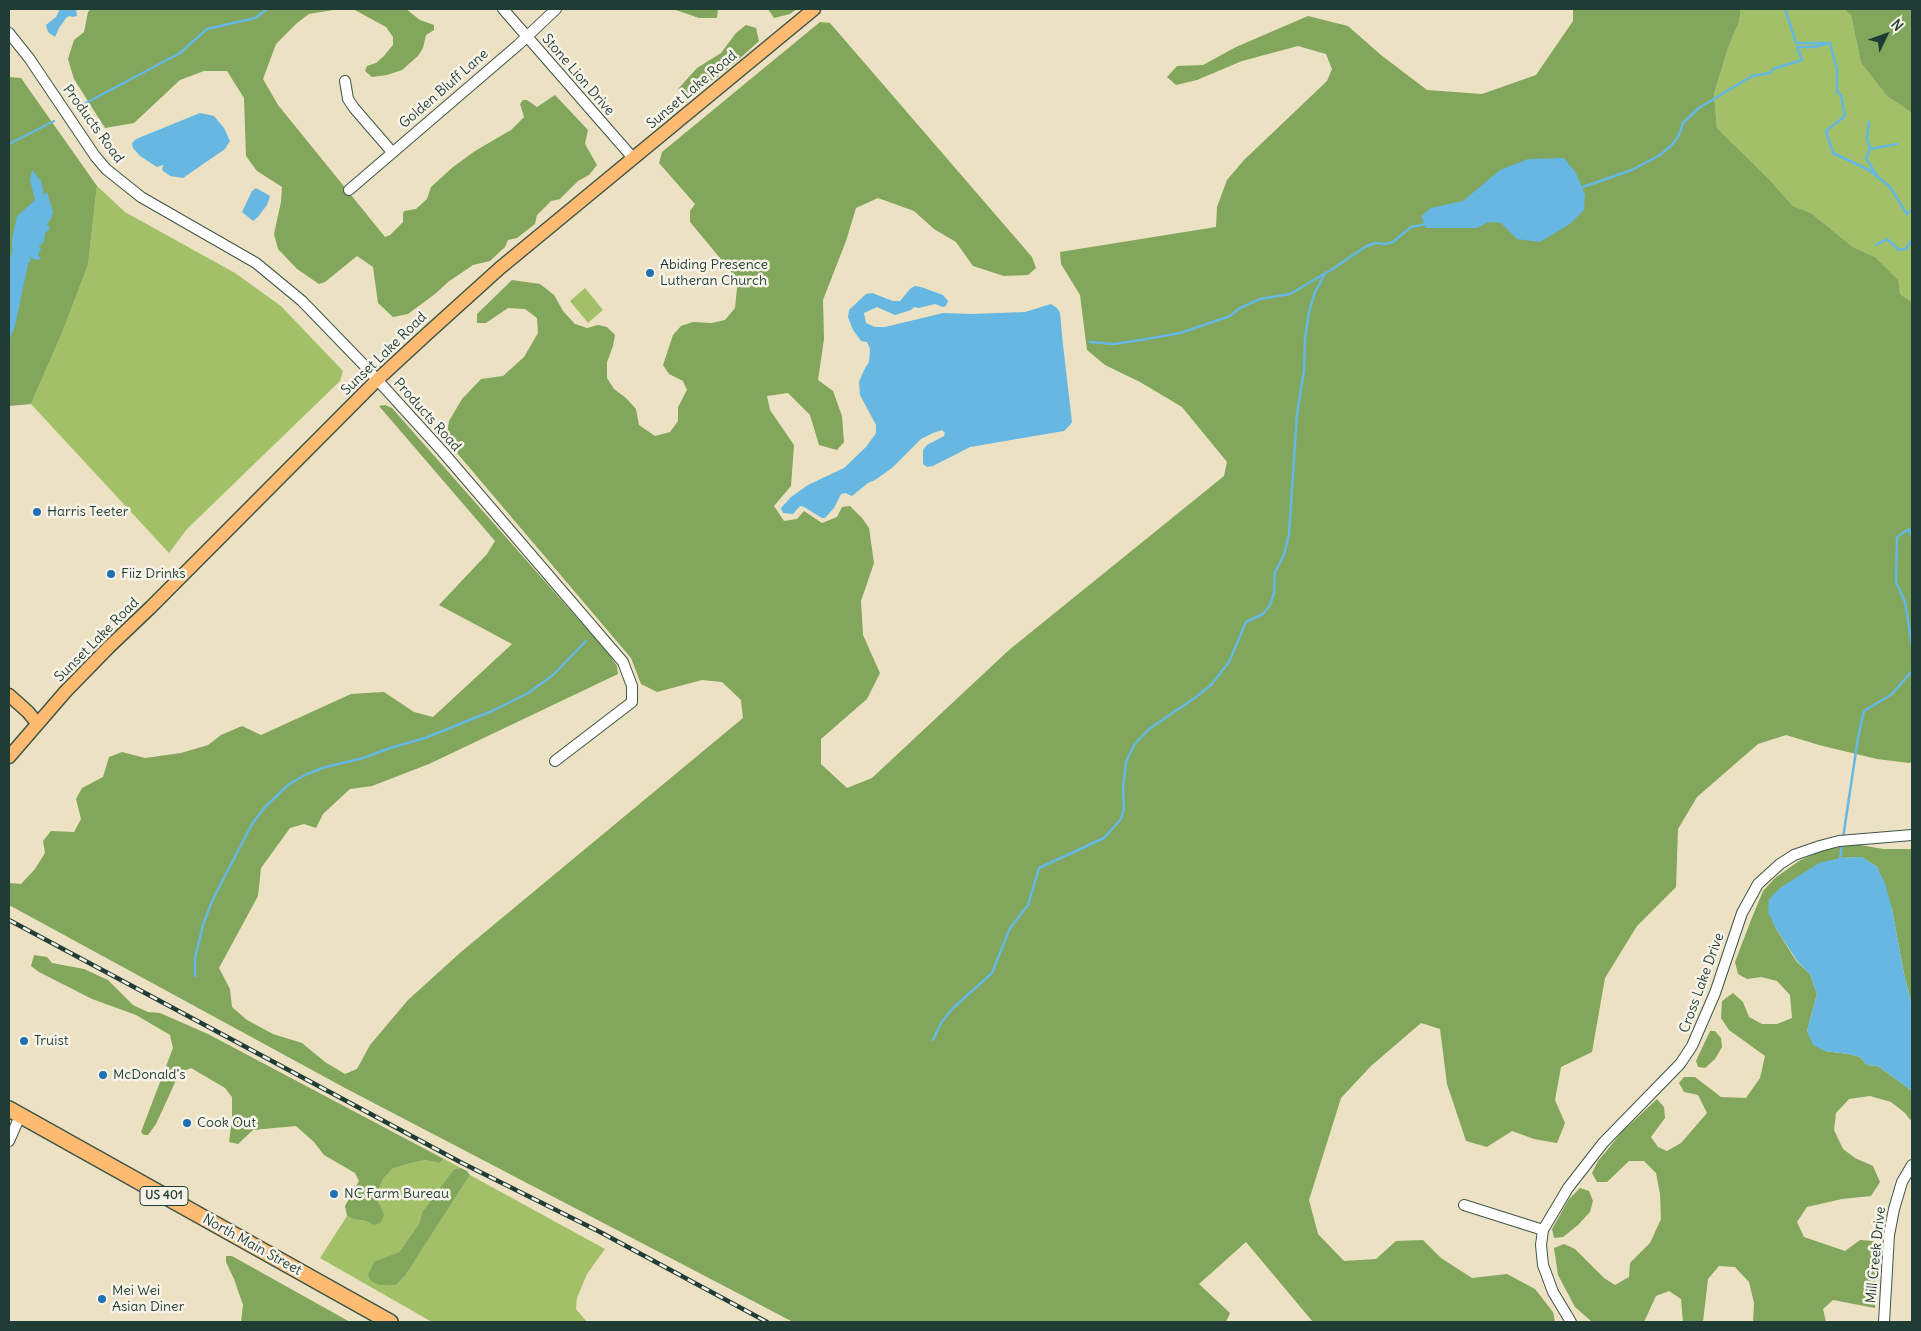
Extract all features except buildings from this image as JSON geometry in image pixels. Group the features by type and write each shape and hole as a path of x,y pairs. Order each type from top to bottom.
{"highway":[{"name":"North Main Street","path":"14,1112 390,1322"}],"main road":[{"name":"Sunset Lake Road","path":"9,757 37,723 109,647 377,380 500,268 814,9"},
{"path":"9,695 37,723"}],"street":[{"name":"Stone Lion Drive","path":"503,9 633,158"},
{"name":"Golden Bluff Lane","path":"349,190 556,9"},
{"name":"Products Road","path":"9,33 29,58 95,156 114,177 141,196 242,254 268,272 302,302 442,451 623,662 632,686 632,702 555,761"},
{"path":"345,81 348,99 392,152"},
{"name":"Cross Lake Drive","path":"1571,1322 1554,1292 1543,1265 1540,1245 1543,1230 1568,1188 1603,1143 1680,1064 1692,1046 1715,993 1744,908 1753,892 1765,877 1794,855 1839,841 1912,835"},
{"path":"9,1141 14,1112"},
{"name":"Mill Creek Drive","path":"1884,1322 1887,1261 1894,1209 1902,1182 1912,1165"},
{"path":"1464,1204 1543,1230"}],"green space":[{"path":"91,9 339,9 309,14 297,23 276,44 263,79 278,105 385,237 390,235 403,222 404,211 416,209 427,199 431,187 453,167 475,151 511,130 524,117 520,104 523,100 527,100 537,107 555,95 588,130 585,144 597,165 589,175 578,181 560,199 551,201 537,215 535,224 517,238 508,240 505,247 490,261 473,265 408,314 393,317 378,303 373,267 357,256 325,282 319,284 297,269 278,249 274,234 281,202 282,187 257,171 246,156 244,98 227,71 204,71 180,80 134,123 105,128 74,79 68,59 74,40 84,32 88,12"},
{"path":"353,9 406,9 420,20 434,25 434,30 426,35 423,48 418,56 402,70 372,77 365,71 367,66 376,63 384,56 393,45 393,37 386,27"},
{"path":"673,9 718,9 717,18 699,18"},
{"path":"768,9 797,9 790,14 774,18"},
{"path":"1573,9 1741,9 1739,22 1728,48 1714,94 1717,128 1768,178 1793,206 1811,213 1853,247 1875,257 1898,280 1900,294 1912,302 1912,762 1877,759 1786,735 1758,744 1697,797 1678,829 1676,887 1637,926 1605,978 1592,1052 1561,1067 1555,1100 1565,1123 1557,1143 1534,1139 1512,1131 1487,1147 1466,1141 1447,1084 1440,1029 1421,1023 1371,1066 1341,1098 1309,1200 1318,1234 1344,1261 1376,1259 1396,1241 1423,1240 1441,1258 1472,1278 1507,1274 1535,1289 1553,1312 1555,1322 1313,1322 1246,1242 1199,1284 1230,1313 1226,1322 793,1322 345,1088 9,905 9,883 21,884 35,869 45,853 43,841 51,831 74,832 81,819 76,799 82,788 103,777 109,757 122,752 145,758 181,753 208,745 221,735 242,726 261,735 351,694 384,692 414,712 433,717 512,644 439,605 487,554 495,541 379,406 385,405 392,408 608,653 617,666 618,674 429,764 372,786 350,789 323,814 316,828 304,824 290,828 261,868 258,896 219,968 230,989 232,1007 247,1020 273,1034 302,1043 325,1062 345,1074 357,1069 370,1045 408,1000 461,952 743,718 741,700 722,682 702,680 657,692 641,684 631,658 446,440 449,421 462,399 481,379 503,376 524,357 538,333 537,318 525,309 508,308 486,323 477,323 477,314 512,280 540,284 554,295 563,311 575,324 587,328 598,325 607,327 615,335 607,362 607,378 614,389 636,409 639,425 655,436 670,432 678,421 678,407 687,390 683,381 669,374 663,365 673,335 681,326 693,322 712,323 725,320 735,308 737,288 730,270 690,222 690,211 695,204 659,163 662,152 820,22 830,23 1032,257 1036,268 1028,275 1004,276 973,266 956,242 934,229 914,211 878,198 856,208 846,241 823,300 824,339 818,380 833,391 842,416 844,442 837,450 819,445 810,415 788,393 767,396 770,410 794,445 791,486 774,506 784,521 797,519 804,511 822,523 837,517 842,507 850,506 869,528 874,563 861,601 863,635 880,673 867,699 821,739 821,764 847,788 872,778 1009,650 1224,476 1227,462 1182,407 1140,382 1105,365 1087,350 1080,295 1061,264 1060,252 1216,227 1217,207 1227,180 1244,160 1327,81 1332,69 1326,54 1298,46 1242,61 1197,80 1176,85 1167,77 1177,66 1203,65 1236,47 1308,16 1348,26 1381,55 1427,90 1482,94 1536,75 1573,21"},
{"path":"1741,9 1844,9 1851,15 1861,63 1887,96 1912,113 1912,302 1900,294 1875,257 1853,247 1811,213 1793,206 1768,178 1717,128 1714,94 1728,48 1739,22"},
{"path":"1844,9 1912,9 1912,113 1887,96 1861,63 1851,15"},
{"path":"746,25 756,28 759,41 716,78 685,95 678,89 697,68 721,53 736,33"},
{"path":"9,77 21,78 97,186 88,265 62,333 31,404 9,406"},
{"path":"97,186 125,212 235,273 281,306 343,371 340,381 187,529 169,553 31,404 62,333 88,265"},
{"path":"585,288 603,310 588,323 570,301"},
{"path":"1855,844 1883,849 1912,849 1912,1005 1904,974 1892,909 1877,867 1862,857 1840,858 1775,927 1797,962 1810,974 1817,994 1807,1031 1825,1051 1860,1057 1867,1065 1878,1066 1912,1091 1912,1122 1905,1113 1891,1102 1870,1096 1849,1099 1836,1113 1834,1130 1843,1149 1855,1158 1873,1166 1880,1182 1871,1196 1842,1199 1807,1207 1797,1222 1804,1237 1845,1251 1860,1240 1874,1241 1877,1252 1875,1308 1833,1300 1823,1309 1826,1322 1753,1322 1754,1303 1749,1282 1735,1267 1719,1266 1708,1279 1703,1322 1683,1322 1681,1299 1669,1291 1656,1296 1644,1322 1592,1322 1575,1307 1558,1275 1554,1248 1564,1244 1575,1249 1604,1278 1615,1285 1629,1277 1630,1263 1650,1243 1661,1219 1660,1194 1656,1173 1644,1161 1629,1161 1607,1182 1597,1182 1592,1173 1598,1161 1622,1132 1657,1099 1664,1107 1665,1118 1651,1137 1658,1147 1667,1151 1681,1143 1707,1113 1698,1095 1684,1092 1679,1083 1684,1077 1695,1077 1721,1097 1746,1098 1760,1078 1765,1056 1729,1030 1721,1018 1722,1001 1733,993 1743,1002 1749,1017 1762,1024 1777,1024 1792,1018 1790,995 1777,981 1761,977 1747,979 1738,974 1735,962 1763,891 1775,878 1799,861 1823,850"},
{"path":"34,955 47,957 52,963 84,969 108,980 133,1005 148,1012 160,1013 208,1034 444,1159 440,1163 425,1160 392,1169 383,1179 376,1195 384,1215 380,1223 373,1225 347,1216 345,1206 359,1181 355,1173 324,1155 314,1142 296,1126 253,1130 238,1144 229,1142 232,1097 225,1088 191,1068 181,1072 178,1076 156,1124 148,1135 144,1135 141,1132 173,1048 170,1035 136,1015 92,999 39,972 31,966"},
{"path":"1710,1031 1715,1031 1721,1038 1722,1047 1715,1059 1705,1068 1698,1067 1696,1061"},
{"path":"444,1159 461,1168 454,1169 422,1212 419,1224 399,1252 374,1263 379,1285 396,1285 405,1276 470,1175 605,1249 587,1274 577,1298 576,1309 587,1322 432,1322 320,1258 347,1216 373,1225 380,1204 376,1195 383,1179 392,1169 425,1160 440,1163"},
{"path":"461,1168 470,1175 405,1276 396,1285 379,1285 371,1281 368,1275 374,1262 399,1252 419,1224 422,1212 454,1169"},
{"path":"1580,1188 1589,1191 1593,1201 1590,1212 1563,1237 1554,1238 1552,1229 1569,1199"},
{"path":"226,1256 232,1256 350,1322 241,1322 243,1305 226,1262"}],"water":[{"path":"60,9 76,9 77,16 66,18 55,37 48,32 46,25 56,17"},
{"path":"200,113 214,116 224,128 230,141 225,149 183,178 170,176 162,170 163,165 157,167 140,156 133,148 132,143 136,139"},
{"path":"1564,158 1576,173 1585,195 1584,210 1570,224 1540,242 1517,239 1501,223 1488,222 1477,228 1426,228 1421,216 1431,208 1463,201 1500,170 1528,159"},
{"path":"32,170 41,181 44,195 47,192 53,212 47,224 50,228 45,233 44,242 39,246 41,250 38,254 41,259 35,260 29,256 31,260 28,264 15,326 9,341 9,261 17,216 35,200 30,180"},
{"path":"256,188 270,196 267,205 253,221 242,212 252,191"},
{"path":"915,286 943,295 948,301 946,306 943,307 935,304 919,308 914,307 911,310 895,315 877,307 864,313 866,323 875,327 885,327 943,313 1025,312 1051,304 1057,308 1060,313 1072,422 1064,431 970,447 933,466 927,467 923,464 923,450 927,445 944,436 945,433 942,430 921,439 892,468 852,496 845,493 841,494 834,508 825,518 800,506 793,514 783,513 781,508 791,497 808,485 844,468 866,447 876,433 876,425 860,395 859,382 869,362 870,349 867,342 861,341 853,330 848,317 849,310 866,294 872,293 893,301 900,301"},
{"path":"1862,857 1877,867 1885,883 1892,909 1904,974 1912,1005 1912,1091 1878,1066 1867,1065 1860,1057 1825,1051 1813,1045 1807,1031 1817,994 1810,974 1798,962 1775,927 1768,912 1769,899 1780,888 1819,863 1840,858"}],"waterway":[{"path":"84,104 180,53 207,29 255,18 267,9"},
{"path":"1785,9 1796,43 1826,43"},
{"path":"1830,43 1837,70 1837,92 1841,95 1845,116 1826,131 1833,153 1869,170 1890,187 1907,214 1912,210"},
{"path":"1580,188 1632,170 1660,155 1672,145 1679,135 1683,123 1699,108 1752,76 1770,73 1773,69 1802,60 1797,47 1814,47 1830,43"},
{"path":"9,144 54,121"},
{"path":"1869,122 1867,138 1870,149 1866,158 1877,176"},
{"path":"1870,149 1897,144"},
{"path":"1090,342 1114,344 1180,333 1230,316 1240,308 1260,299 1290,294 1365,247 1375,243 1386,244 1393,242 1411,227 1426,224"},
{"path":"1876,245 1887,239 1899,250 1906,249 1910,242 1912,243"},
{"path":"933,1040 941,1023 952,1009 992,973 1010,928 1028,905 1039,868 1104,838 1121,819 1124,808 1123,788 1126,762 1134,745 1149,729 1211,685 1229,662 1246,622 1263,614 1270,605 1274,593 1275,572 1284,555 1289,534 1297,414 1304,371 1305,339 1309,312 1315,292 1326,272"},
{"path":"1912,537 1909,529 1897,537 1896,582 1905,602 1912,646"},
{"path":"195,976 195,958 203,925 212,901 252,824 264,808 288,785 322,768 363,758 425,738 492,711 528,693 553,675 586,641"},
{"path":"1843,838 1858,738 1864,711 1892,694 1912,671"},
{"path":"1840,860 1842,843"}],"railway":[{"path":"9,920 462,1163 600,1232 767,1322"}],"place":[{"name":"Abiding Presence Lutheran Church","path":"650,273"},
{"name":"Harris Teeter","path":"37,512"},
{"name":"Fiiz Drinks","path":"111,574"},
{"name":"Truist","path":"24,1041"},
{"name":"McDonald's","path":"103,1075"},
{"name":"Cook Out","path":"187,1123"},
{"name":"NC Farm Bureau","path":"334,1194"},
{"name":"Mei Wei Asian Diner","path":"102,1299"}]}
